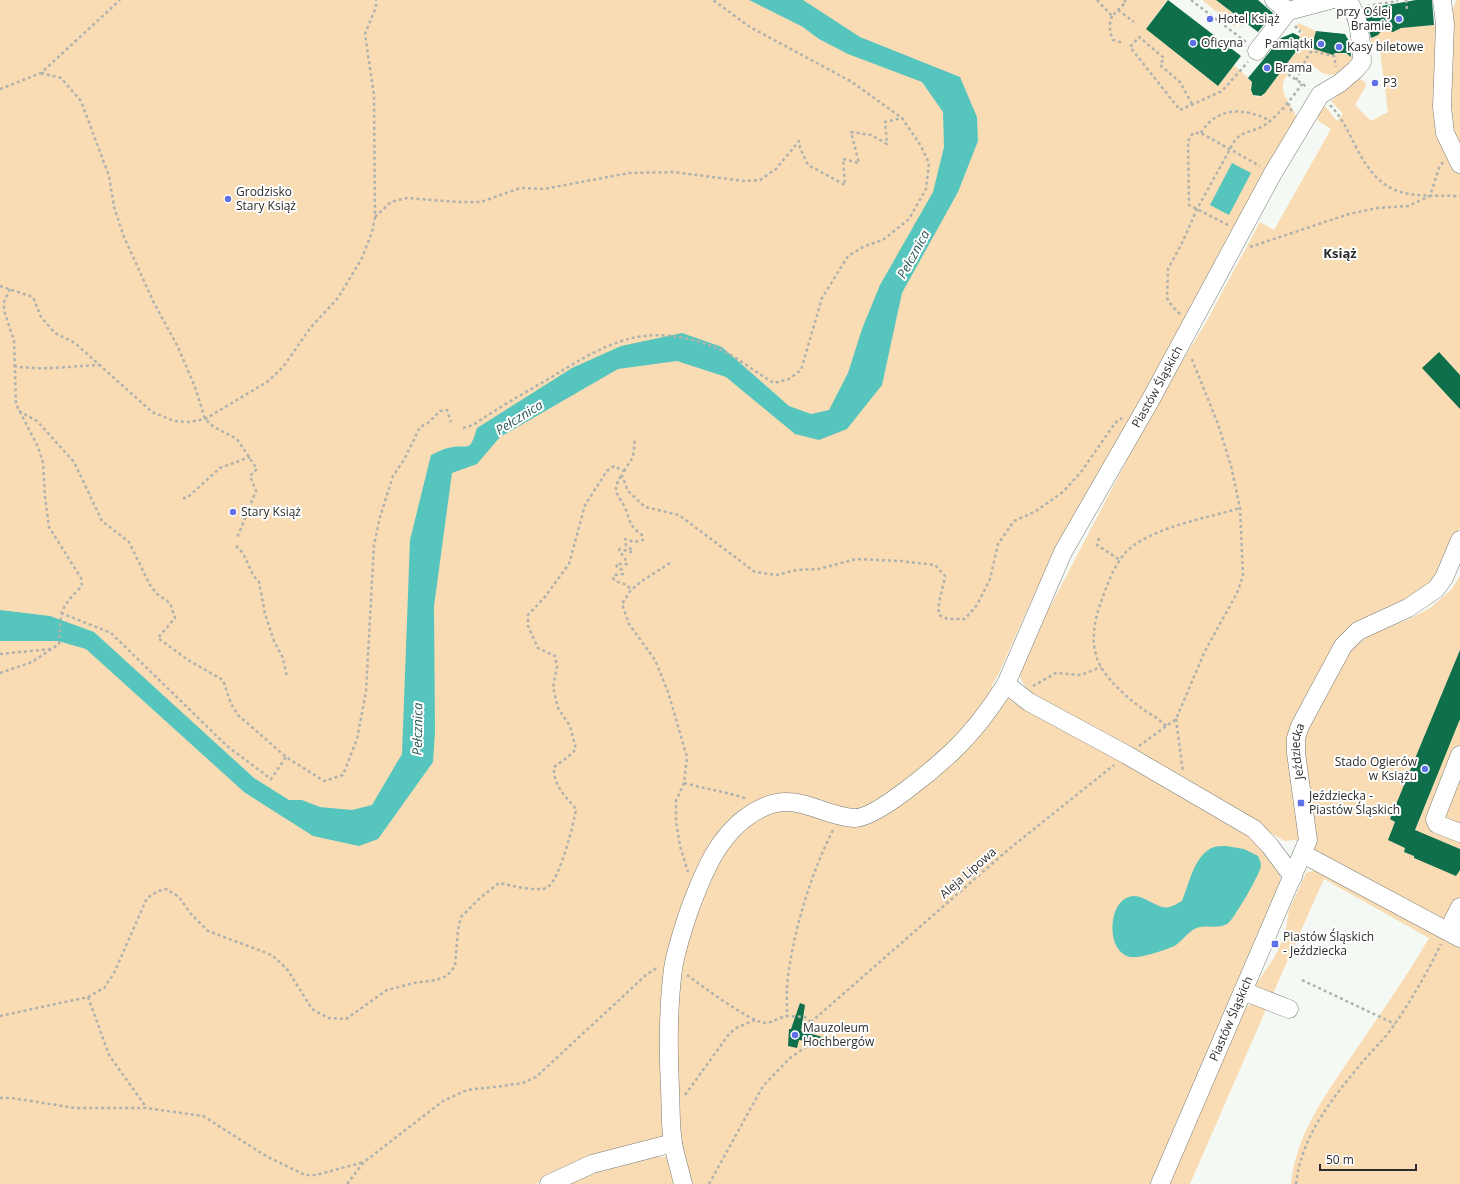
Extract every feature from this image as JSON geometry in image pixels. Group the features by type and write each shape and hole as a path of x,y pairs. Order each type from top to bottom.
{"street":[{"path":"1274,0 1291,18"},
{"path":"1257,51 1291,18 1330,0"},
{"path":"1320,95 1340,83 1362,62 1360,36 1352,8 1347,2 1338,0"},
{"path":"1442,0 1445,24 1442,107 1445,133 1456,156"},
{"name":"Piastów Śląskich","path":"765,806 778,803 801,802 842,816 855,818 864,816 878,809 906,790 953,751 974,727 1013,690 1062,552 1182,344 1273,173 1320,95"},
{"name":"Jeździecka","path":"1303,854 1308,836 1296,753 1296,738 1300,726 1343,646 1358,631 1408,608 1436,590 1444,578 1460,540"},
{"path":"1013,690 1047,712 1127,755 1186,791 1254,829 1270,846 1293,877"},
{"path":"1460,755 1435,819 1437,824 1460,834"},
{"path":"683,1184 673,1143 671,1112 669,1012 673,968 678,944 698,887 720,843 752,813 765,806"},
{"path":"1303,854 1454,934 1460,907"},
{"name":"Piastów Śląskich","path":"1160,1184 1303,854"},
{"path":"1243,991 1289,1009"},
{"path":"551,1184 592,1164 673,1143"}],"path":[{"path":"0,89 41,73 120,0"},
{"path":"0,286 33,297 41,317 55,333 75,343 152,412 174,421 189,422 205,419 268,382 283,367 311,327 338,298 362,258 372,232 375,218 374,95 365,34 376,7 376,0"},
{"path":"463,428 473,425 574,362 618,341 638,336 661,335 691,339 719,348 774,383 789,379 801,370 822,298 848,256 865,246 883,240 909,220 926,189 929,163 921,146 902,118 852,82 750,27 713,0"},
{"path":"1097,0 1112,16"},
{"path":"1191,0 1257,51 1222,91 1180,110 1130,47 1139,37 1164,58 1160,65 1180,82 1192,104"},
{"path":"1406,0 1407,10"},
{"path":"1123,43 1113,40 1110,34 1110,23 1112,16 1126,1"},
{"path":"1376,4 1398,1"},
{"path":"1118,10 1134,22"},
{"path":"1291,18 1300,31 1297,35"},
{"path":"1296,80 1305,66 1307,55 1312,51 1334,56 1340,83"},
{"path":"1283,71 1320,95"},
{"path":"41,73 61,78 81,101 108,176 114,207 124,237 154,303 178,347 195,387 205,419 214,427 237,440 257,469 250,476 256,491 238,538"},
{"path":"1192,324 1168,302 1166,280 1168,269 1182,243 1197,209 1230,149 1241,133 1266,124 1285,106 1302,84"},
{"path":"1201,133 1206,125 1236,110 1254,113 1269,120"},
{"path":"1336,112 1343,120 1357,149 1377,180 1397,192 1409,195 1460,196"},
{"path":"375,218 391,202 407,198 458,202 482,202 520,188 544,189 629,173 673,172 744,181 760,180 776,169 799,141 800,148 808,165 845,185 843,159 860,163 851,132 871,135 888,144 885,122 902,118"},
{"path":"1228,225 1189,204 1188,141 1193,133 1201,133 1261,167"},
{"path":"1229,256 1260,242 1349,214 1376,208 1408,206 1430,196 1439,168 1456,156"},
{"path":"0,673 32,662 59,644 61,613 66,602 82,586 82,578 49,527 45,498 43,463 38,447 16,404 14,341 4,310 4,302 10,289"},
{"path":"1182,344 1190,354 1218,424 1231,466 1240,508 1243,576 1237,593 1204,651 1176,719 1186,791"},
{"path":"14,366 40,370 56,366 99,365"},
{"path":"19,411 37,421 74,462 102,521 129,542 150,585 157,594 170,603 175,618 158,638 188,660 223,680 231,704 238,715 286,757 324,781 342,775 357,739 366,692 374,545 380,517 393,476 404,460 420,427 428,423 440,411 447,410 452,422"},
{"path":"622,476 628,491 645,507 679,515 755,572 777,575 796,570 819,569 856,559 900,561 935,565 945,576 943,593 937,606 939,615 948,619 965,619 978,605 990,579 998,544 1014,521 1036,511 1063,492 1081,472 1115,423 1127,415"},
{"path":"631,590 626,585 615,581 613,578 615,575 623,574 616,564 626,564 627,562 619,550 633,551 626,545 625,539 634,542 643,540 642,535 631,526 626,509 617,496 616,489 617,483 633,457 635,439"},
{"path":"183,498 187,498 220,468 250,457"},
{"path":"0,1016 88,997 104,988 114,973 147,898 166,888 179,897 191,914 208,931 272,955 287,969 312,1009 328,1018 346,1019 387,990 414,983 436,980 447,976 455,966 458,930 461,917 490,889 499,883 534,889 547,887 555,879 562,863 564,852 574,823 576,809 562,793 553,778 554,767 576,749 570,726 558,708 553,687 557,667 555,656 538,648 528,626 528,616 544,598 569,564 585,505 607,471 614,466 624,471"},
{"path":"1166,726 1157,717 1146,711 1124,693 1101,667 1094,644 1095,620 1120,560 1135,545 1162,531 1240,508"},
{"path":"1099,538 1097,545 1120,560"},
{"path":"236,546 243,553 253,575 259,582 264,614 274,641 283,658 287,677"},
{"path":"670,563 631,590 622,604 624,612 639,639 654,660 668,692 687,757 684,783 676,801 676,821 680,846 689,873 698,887"},
{"path":"61,613 111,632 227,746 271,779 286,757"},
{"path":"0,654 52,649"},
{"path":"1013,690 1050,675 1062,673 1081,675 1101,667"},
{"name":"Aleja Lipowa","path":"811,1022 1010,848 1127,755 1176,719"},
{"path":"684,783 709,790 726,792 765,806"},
{"path":"787,1016 788,977 800,916 822,856 842,816"},
{"path":"1296,1184 1302,1153 1317,1120 1360,1065 1395,1024 1454,934"},
{"path":"347,1184 364,1162 443,1101 467,1090 522,1083 536,1077 646,975 662,966 673,968 684,973 744,1014 756,1020 768,1023 787,1016 805,1017 811,1022 814,1032 810,1044 790,1058 763,1086 709,1184"},
{"path":"1302,980 1395,1024"},
{"path":"88,997 109,1055 146,1108"},
{"path":"671,1112 729,1034 736,1028 756,1020"},
{"path":"0,1098 12,1098 76,1108 146,1108 203,1116 266,1156 306,1175 316,1175 364,1162"}],"shaded area":[{"path":"0,0 1167,0 1146,29 1218,86 1234,65 1253,82 1250,87 1253,95 1258,97 1263,95 1300,47 1301,44 1299,36 1303,32 1296,26 1299,23 1316,31 1312,46 1353,56 1347,68 1340,73 1331,75 1310,66 1304,66 1294,69 1284,80 1283,90 1296,117 1183,330 1052,555 998,675 991,687 1022,708 1107,753 1245,832 1277,867 1282,883 1279,897 1170,1136 1153,1184 571,1184 571,1178 647,1157 665,1157 684,1154 681,1141 578,1163 536,1184 0,1184"},
{"path":"1202,0 1216,0 1245,22 1241,26 1238,24 1234,26"},
{"path":"1456,0 1460,0 1460,527 1434,581 1425,591 1359,625 1293,728 1302,845 1295,840 1285,841 1272,834 1035,698 1023,683 1019,669 1020,664 1159,399 1205,324 1260,222 1274,230 1331,129 1318,121 1318,115 1325,106 1337,121 1343,114 1331,101 1359,78 1365,82 1366,86 1355,105 1371,121 1388,112 1380,51 1377,45 1371,42 1371,38 1379,34 1380,26 1390,31 1396,31 1399,28 1445,24 1451,16"},
{"path":"1460,576 1460,935 1310,853 1302,737 1351,649 1374,632 1407,620 1430,608 1451,590"},
{"path":"1319,869 1460,946 1460,1184 1291,1184 1299,1147 1315,1112 1403,980 1429,938 1324,879 1271,998 1254,987 1274,958 1285,935 1289,910 1306,873"},
{"path":"1253,1003 1267,1007 1190,1184 1169,1184 1193,1123 1246,1007"}],"water":[{"name":"Pełcznica","path":"749,0 803,0 860,37 960,77 977,117 978,141 958,192 902,293 882,385 847,429 819,440 795,434 726,377 677,361 618,369 500,437 477,464 452,473 434,606 435,732 433,762 378,839 359,846 313,836 244,792 86,649 58,641 0,641 0,610 50,616 94,632 254,778 289,800 302,800 320,807 352,810 372,805 402,754 410,540 431,455 441,450 470,445 477,428 572,368 621,346 682,333 722,347 789,406 811,414 829,410 848,373 862,329 880,285 933,192 944,147 943,112 922,82 848,54 819,39 803,27"},
{"path":"1232,163 1251,173 1229,215 1210,205"},
{"path":"1226,846 1244,849 1258,856 1261,865 1252,886 1227,924 1196,928 1176,945 1168,949 1139,957 1127,956 1120,951 1113,935 1113,925 1114,915 1123,900 1134,896 1144,898 1162,907 1170,907 1175,905 1182,901 1193,871 1202,856 1214,847"}],"building":[{"name":"Oficyna","path":"1168,0 1241,56 1218,86 1146,29"},
{"name":"Oficyna","path":"1216,0 1258,0 1273,13 1258,32"},
{"name":"przy Oślej Bramie","path":"1416,0 1432,0 1434,25 1401,28 1393,32 1383,29 1378,35 1371,38 1364,9"},
{"path":"1316,31 1345,34 1350,43 1351,57 1346,53 1335,53 1333,55 1311,48"},
{"path":"1293,33 1299,36 1303,42 1265,93 1261,96 1253,95 1251,90 1252,82 1248,78 1281,38"},
{"path":"1439,352 1460,375 1460,409 1422,368"},
{"name":"Stado Ogierów w Książu","path":"1460,650 1460,719 1415,830 1460,849 1460,870 1456,876 1414,858 1414,856 1404,852 1405,848 1388,840 1395,822 1390,819"},
{"path":"800,1003 805,1005 801,1031 826,1038 825,1044 799,1040 797,1048 788,1046 789,1029 791,1029"}],"place":[{"name":"Hotel Książ","path":"1210,19"},
{"name":"przy Oślej Bramie","path":"1399,19"},
{"name":"Oficyna","path":"1193,43"},
{"name":"Pamiątki","path":"1321,44"},
{"name":"Kasy biletowe","path":"1339,47"},
{"name":"Brama","path":"1267,68"},
{"name":"P3","path":"1375,83"},
{"name":"Grodzisko Stary Książ","path":"228,199"},
{"name":"Stary Książ","path":"233,512"},
{"name":"Stado Ogierów w Książu","path":"1425,769"},
{"name":"Jeździecka - Piastów Śląskich","path":"1301,803"},
{"name":"Piastów Śląskich - Jeździecka","path":"1275,944"},
{"name":"Mauzoleum Hochbergów","path":"795,1035"}],"district":[{"name":"Książ","path":"1340,253"}]}
